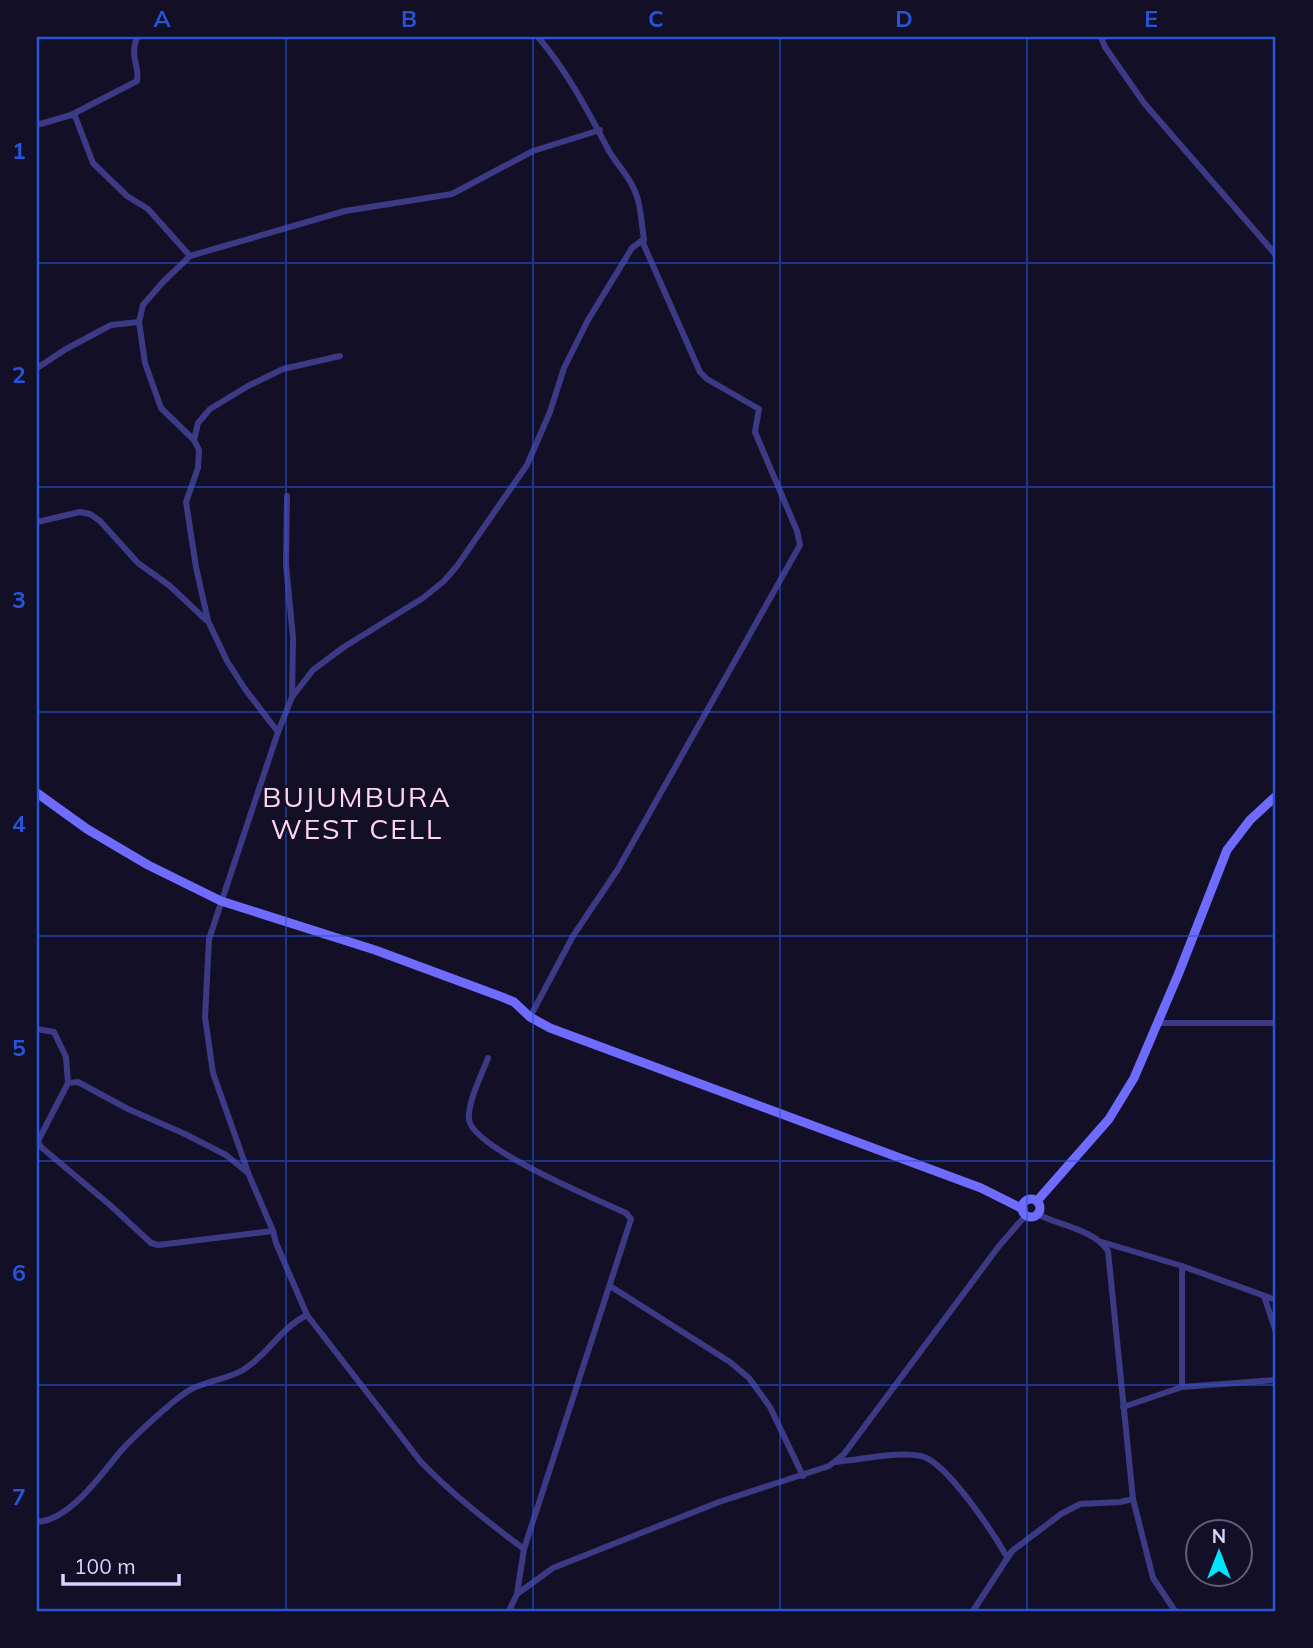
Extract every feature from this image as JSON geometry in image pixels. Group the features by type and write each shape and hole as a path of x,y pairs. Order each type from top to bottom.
{"street":[{"path":"37,125 71,115 137,81 139,76 132,49 137,37"},
{"path":"530,1017 573,936 618,869 800,545 797,531 755,432 759,409 699,372 643,243 638,199 633,185 610,152 600,130 557,61 538,37"},
{"path":"1101,37 1105,47 1144,103 1276,255"},
{"path":"71,115 75,116 93,163 98,169 127,196 148,209 190,256"},
{"path":"278,732 227,661 208,621 186,502 198,468 199,450 194,440 162,408 145,363 139,322 143,305 190,256 345,211 452,194 533,151 600,130"},
{"path":"524,1549 461,1500 421,1462 307,1315 276,1243 223,1104 208,1046 205,1017 209,939 292,696 313,670 344,647 423,598 457,566 527,465 587,320 632,248 644,239"},
{"path":"37,368 65,349 111,325 139,322"},
{"path":"194,440 198,423 210,409 248,386 283,369 340,356"},
{"path":"287,496 286,564 293,638 292,696"},
{"path":"37,522 80,512 90,514 138,563 170,586 208,621"},
{"path":"37,793 87,829 148,865 222,901 338,937 502,997 514,1002 530,1017 550,1028 981,1188 1032,1217 1037,1214 1040,1206 1037,1201"},
{"path":"1037,1201 1109,1119 1134,1078 1227,850 1250,820 1276,796"},
{"path":"1158,1023 1276,1023"},
{"path":"37,1029 47,1029 56,1036 66,1056 68,1083 39,1136 41,1147 110,1205 144,1238 158,1245 273,1231"},
{"path":"488,1058 470,1108 472,1129 517,1163 630,1216 630,1224 524,1549 517,1594 509,1611"},
{"path":"68,1083 78,1082 226,1155 249,1175"},
{"path":"835,1462 844,1454 1024,1212 1027,1200 1037,1201"},
{"path":"1037,1214 1056,1224 1094,1235 1108,1251 1133,1499 1153,1578 1175,1611"},
{"path":"1102,1242 1182,1266 1276,1300"},
{"path":"1182,1266 1182,1387"},
{"path":"610,1286 730,1362 749,1378 770,1406 803,1476"},
{"path":"1264,1296 1276,1332"},
{"path":"37,1522 62,1513 102,1477 122,1450 188,1391 241,1371 262,1356 278,1335 307,1315"},
{"path":"1123,1407 1182,1387 1276,1380"},
{"path":"517,1594 553,1568 719,1502 803,1476 835,1462 910,1454 929,1458 946,1472 993,1531 1007,1557"},
{"path":"973,1611 1007,1557 1018,1545 1074,1506 1133,1499"}],"district":[{"name":"BUJUMBURA WEST CELL","path":"357,812"}]}
